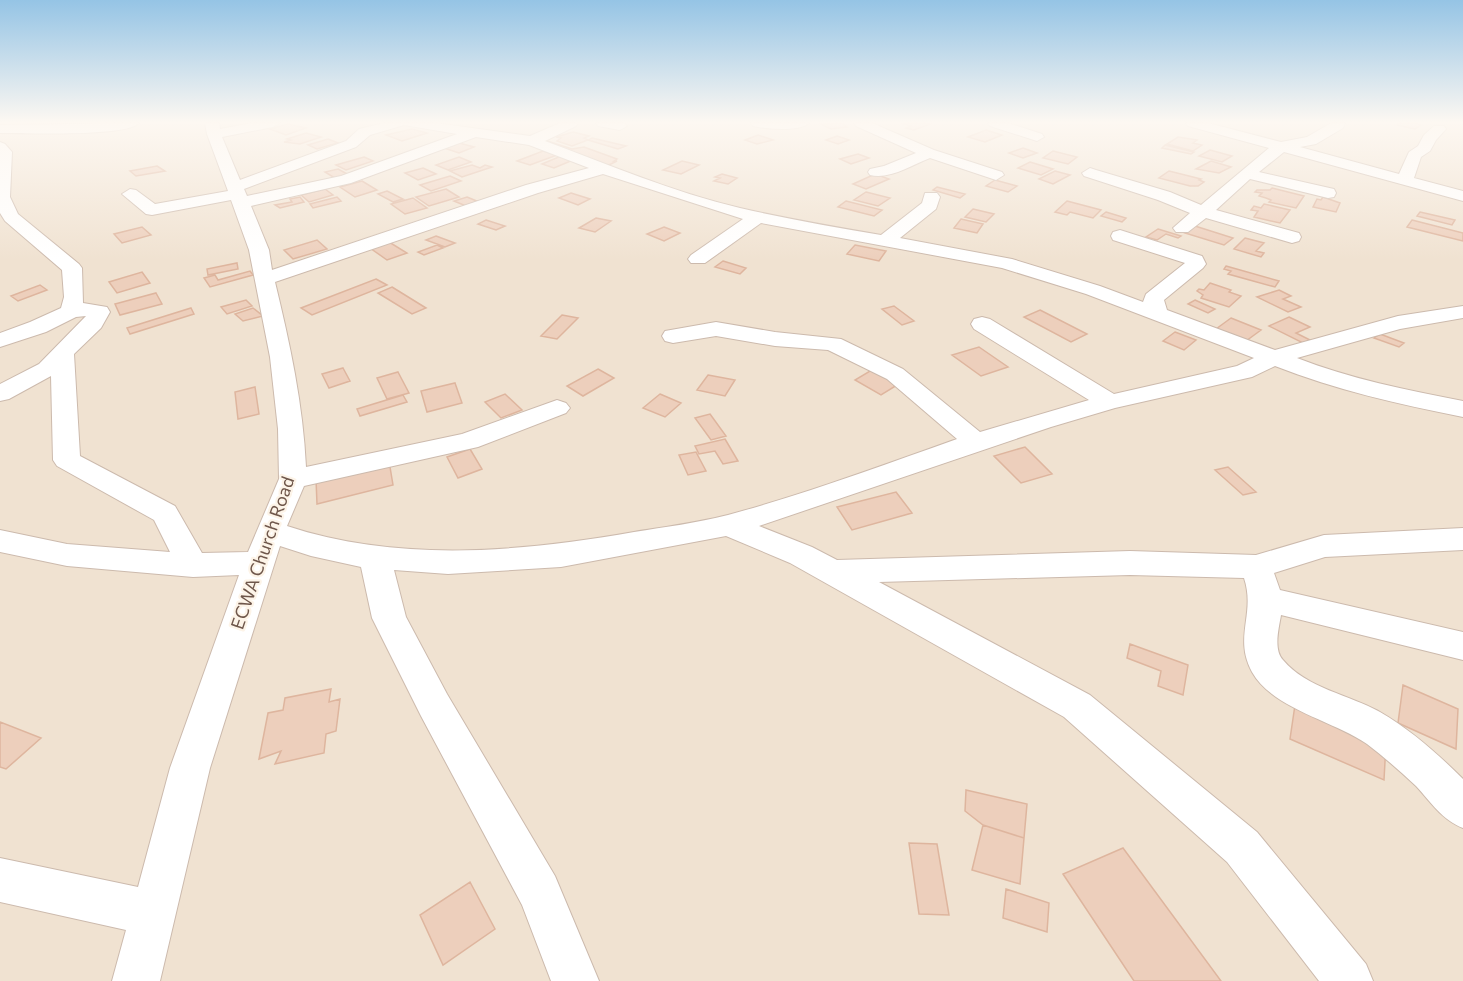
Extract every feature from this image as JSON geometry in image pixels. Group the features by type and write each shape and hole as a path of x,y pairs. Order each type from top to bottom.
{"street":[{"path":"1,169 1,197 6,219 72,268 74,297 70,306 71,311"},
{"name":"ECWA Church Road","path":"136,981 190,768 270,531 293,479 291,429 282,357 259,250 228,169"},
{"path":"238,195 296,169"},
{"path":"130,194 152,210 345,180 376,169"},
{"path":"264,279 532,189 584,176 601,169"},
{"path":"605,169 633,180 758,217 1005,263 1093,290 1330,379 1386,394 1463,409"},
{"path":"876,172 893,169"},
{"path":"977,169 996,175"},
{"path":"1182,228 1255,169"},
{"path":"1367,169 1463,196"},
{"path":"1405,179 1409,169"},
{"path":"1090,173 1164,196 1203,212 1292,237"},
{"path":"1248,174 1328,193"},
{"path":"886,240 930,205 931,197"},
{"path":"698,260 758,217"},
{"path":"1120,236 1195,260 1196,264 1153,298 1157,313"},
{"path":"0,340 39,327 71,311 89,309 99,312 93,323 47,369 0,394"},
{"path":"270,531 311,545 375,558 448,562 561,556 728,525 831,493 976,442 1110,402 1244,372 1276,357 1398,323 1463,312"},
{"path":"982,324 1110,402"},
{"path":"673,336 716,329 775,339 833,344 895,374 976,442"},
{"path":"62,352 67,460 165,513 193,565"},
{"path":"293,479 469,441 557,408"},
{"path":"728,525 801,555 1077,706 1242,847 1349,981"},
{"path":"1261,583 1324,546 1463,538"},
{"path":"0,542 67,555 193,565 259,563"},
{"path":"375,558 389,618 440,715 539,892 575,981"},
{"path":"830,572 1130,563 1261,583 1463,646"},
{"path":"1261,583 1260,641 1264,662 1273,674 1288,685 1368,724 1431,773 1463,808"},
{"path":"0,880 153,913"}],"shaded area":[{"path":"0,169 1463,169 1463,981 0,981"}],"building":[{"path":"161,169 165,171 136,176 130,171"},
{"path":"338,169 351,176 338,180 325,172"},
{"path":"425,169 436,174 418,180 405,173"},
{"path":"458,169 487,169 462,177 450,171"},
{"path":"666,169 691,169 681,174 663,170"},
{"path":"1021,169 1053,169 1041,175"},
{"path":"1196,169 1227,169 1219,173"},
{"path":"1055,171 1070,175 1053,184 1039,179"},
{"path":"1169,171 1201,179 1199,180 1204,182 1198,186 1190,186 1159,178"},
{"path":"722,174 737,178 728,184 714,181 720,178 715,177"},
{"path":"875,174 889,179 866,189 853,184"},
{"path":"450,176 461,181 431,191 420,185"},
{"path":"995,180 1017,186 1008,192 986,186"},
{"path":"362,181 377,190 355,197 340,187"},
{"path":"937,187 965,194 960,198 933,190"},
{"path":"1272,188 1304,196 1296,208 1269,202 1271,200 1259,196 1262,193 1255,192"},
{"path":"325,189 333,195 309,202 301,195"},
{"path":"446,189 459,197 429,206 416,197"},
{"path":"387,191 403,199 393,202 378,194"},
{"path":"866,192 890,198 878,206 854,200"},
{"path":"571,193 590,199 578,205 559,198"},
{"path":"300,197 304,202 280,208 275,205 292,202 290,199"},
{"path":"337,197 341,201 313,208 310,204"},
{"path":"467,197 479,202 466,206 454,201"},
{"path":"1323,197 1340,203 1336,212 1313,207 1317,199 1321,200"},
{"path":"413,198 427,208 405,214 391,204"},
{"path":"846,201 882,210 874,216 838,207"},
{"path":"1067,201 1101,210 1093,218 1070,212 1067,215 1055,212"},
{"path":"1264,204 1290,210 1280,223 1254,217 1258,211 1251,210 1254,206 1261,208"},
{"path":"973,209 994,214 986,222 965,217"},
{"path":"1106,212 1126,218 1122,222 1101,216"},
{"path":"1420,212 1455,220 1452,225 1417,216"},
{"path":"596,218 611,221 595,232 579,228"},
{"path":"961,219 983,224 977,233 954,228"},
{"path":"486,220 505,226 496,230 478,224"},
{"path":"1412,220 1463,233 1463,241 1407,227"},
{"path":"1195,226 1233,238 1224,245 1185,233"},
{"path":"142,227 151,235 122,243 114,234"},
{"path":"664,227 680,233 664,241 647,234"},
{"path":"1158,229 1181,236 1178,238 1166,234 1157,240 1146,237"},
{"path":"436,236 455,243 445,247 426,240"},
{"path":"1245,238 1264,243 1256,251 1264,253 1261,257 1234,249"},
{"path":"317,240 327,249 293,259 284,250"},
{"path":"389,242 407,253 387,260 370,248"},
{"path":"437,245 443,248 424,255 418,252"},
{"path":"855,245 886,251 879,261 847,254"},
{"path":"723,261 746,268 740,274 715,267"},
{"path":"237,263 238,269 208,275 207,269"},
{"path":"1226,266 1279,281 1275,287 1228,274 1231,271 1224,269"},
{"path":"250,271 253,275 210,287 204,278 215,275 218,280"},
{"path":"142,272 150,283 117,293 109,282"},
{"path":"376,279 387,285 312,315 301,308"},
{"path":"1210,283 1241,296 1229,307 1201,298 1203,295 1197,291 1204,290"},
{"path":"40,285 47,290 18,301 11,296"},
{"path":"392,287 426,308 412,314 378,293"},
{"path":"1279,290 1291,296 1283,299 1301,307 1288,312 1257,297"},
{"path":"156,293 162,304 120,315 115,304"},
{"path":"246,300 252,306 227,314 221,307"},
{"path":"1195,300 1215,309 1208,313 1188,304"},
{"path":"894,306 914,321 902,325 882,309"},
{"path":"191,308 194,314 130,334 127,328"},
{"path":"253,308 263,316 243,321 235,314"},
{"path":"1040,310 1087,334 1071,342 1024,317"},
{"path":"562,315 578,318 557,339 541,336"},
{"path":"1289,317 1310,327 1296,333 1310,340 1303,343 1269,326"},
{"path":"1231,318 1261,330 1246,341 1216,329"},
{"path":"1175,332 1196,340 1184,350 1163,341"},
{"path":"1380,334 1404,343 1399,347 1374,338"},
{"path":"979,347 1008,367 981,376 952,355"},
{"path":"343,368 350,381 329,388 322,374"},
{"path":"875,368 902,382 881,395 855,380"},
{"path":"598,369 614,378 583,396 567,386"},
{"path":"398,372 409,393 387,399 377,378"},
{"path":"708,375 735,380 725,396 697,390"},
{"path":"455,383 462,403 427,412 421,391"},
{"path":"255,387 259,414 238,419 235,392"},
{"path":"505,394 522,410 501,418 485,402"},
{"path":"660,394 681,403 665,417 643,408"},
{"path":"403,395 407,402 360,416 357,409"},
{"path":"710,414 726,436 711,440 695,418"},
{"path":"725,439 738,461 723,464 715,451 699,454 695,446"},
{"path":"1025,447 1052,474 1021,483 994,456"},
{"path":"470,449 482,469 458,478 447,457"},
{"path":"696,452 706,471 688,475 679,455"},
{"path":"389,461 393,485 317,504 316,479"},
{"path":"1228,467 1256,492 1243,495 1215,470"},
{"path":"896,492 912,513 852,530 837,507"},
{"path":"1130,644 1188,665 1183,695 1158,686 1161,671 1127,658"},
{"path":"1403,685 1458,709 1456,749 1398,723"},
{"path":"331,689 329,702 340,699 336,731 326,734 324,753 275,764 281,751 259,759 268,713 283,710 285,698"},
{"path":"1295,705 1386,743 1384,780 1290,739"},
{"path":"0,722 41,738 6,769 0,767"},
{"path":"966,790 1027,804 1024,838 983,825 965,811"},
{"path":"983,825 1024,838 1020,884 972,870"},
{"path":"909,843 937,844 949,915 919,914"},
{"path":"1123,848 1221,981 1134,981 1063,874"},
{"path":"470,882 495,929 443,965 420,915"},
{"path":"1006,889 1049,903 1047,932 1003,918"}]}
